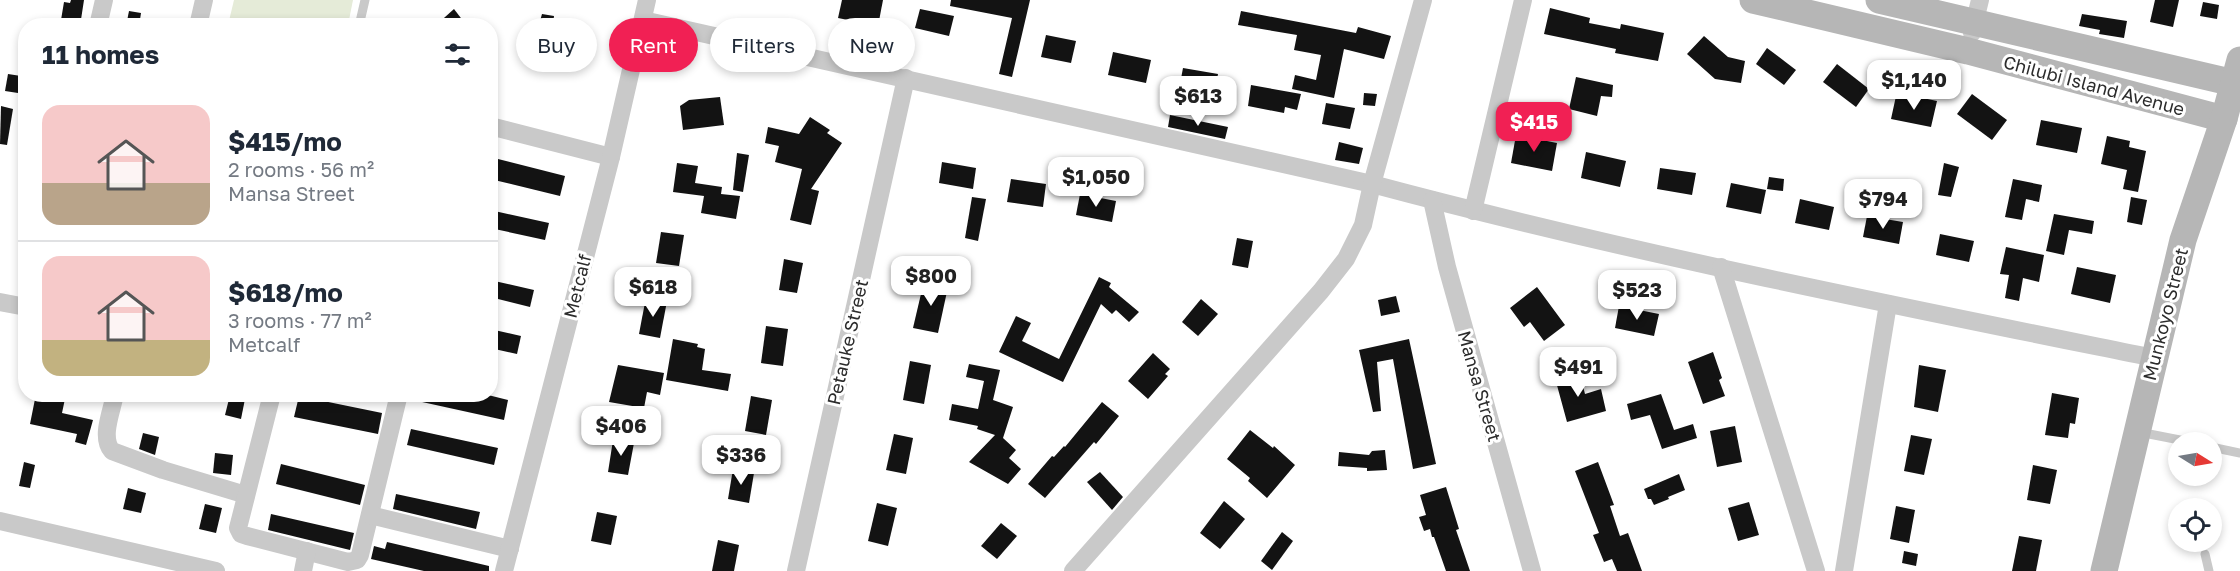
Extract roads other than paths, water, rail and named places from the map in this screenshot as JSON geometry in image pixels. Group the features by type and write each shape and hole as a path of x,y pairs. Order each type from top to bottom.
{"street":[{"path":"100,18 104,0"},
{"path":"200,18 204,0"},
{"name":"Metcalf","path":"643,18 647,0"},
{"path":"1073,571 1346,259 1363,225 1372,184 1423,0"},
{"path":"1473,211 1523,0"},
{"name":"Chilubi Island Avenue","path":"1753,0 1968,51 2224,119"},
{"name":"Chilubi Island Avenue","path":"1879,0 1977,11 2237,71"},
{"path":"1968,51 1977,11"},
{"path":"698,32 1372,184 1473,211 1721,267 1888,304 2154,358"},
{"name":"Munkoyo Street","path":"2104,571 2183,240 2224,119 2237,71"},
{"name":"Metcalf","path":"504,571 631,72"},
{"name":"Petauke Street","path":"796,571 906,78"},
{"path":"498,128 611,157"},
{"name":"Mansa Street","path":"1432,200 1447,267 1532,571"},
{"path":"1721,267 1816,571"},
{"path":"0,302 18,305"},
{"path":"1844,571 1888,304"},
{"path":"113,402 106,437 107,445 112,451 163,470 246,495"},
{"path":"270,402 238,528 241,534 348,561 357,560 360,555 397,402"},
{"path":"370,515 510,549"},
{"path":"0,520 216,571"},
{"path":"303,571 307,551"}],"lane":[{"path":"362,18 365,0"},
{"path":"2137,431 2168,437"},
{"path":"2222,449 2240,453"},
{"path":"2205,554 2209,571"}]}
